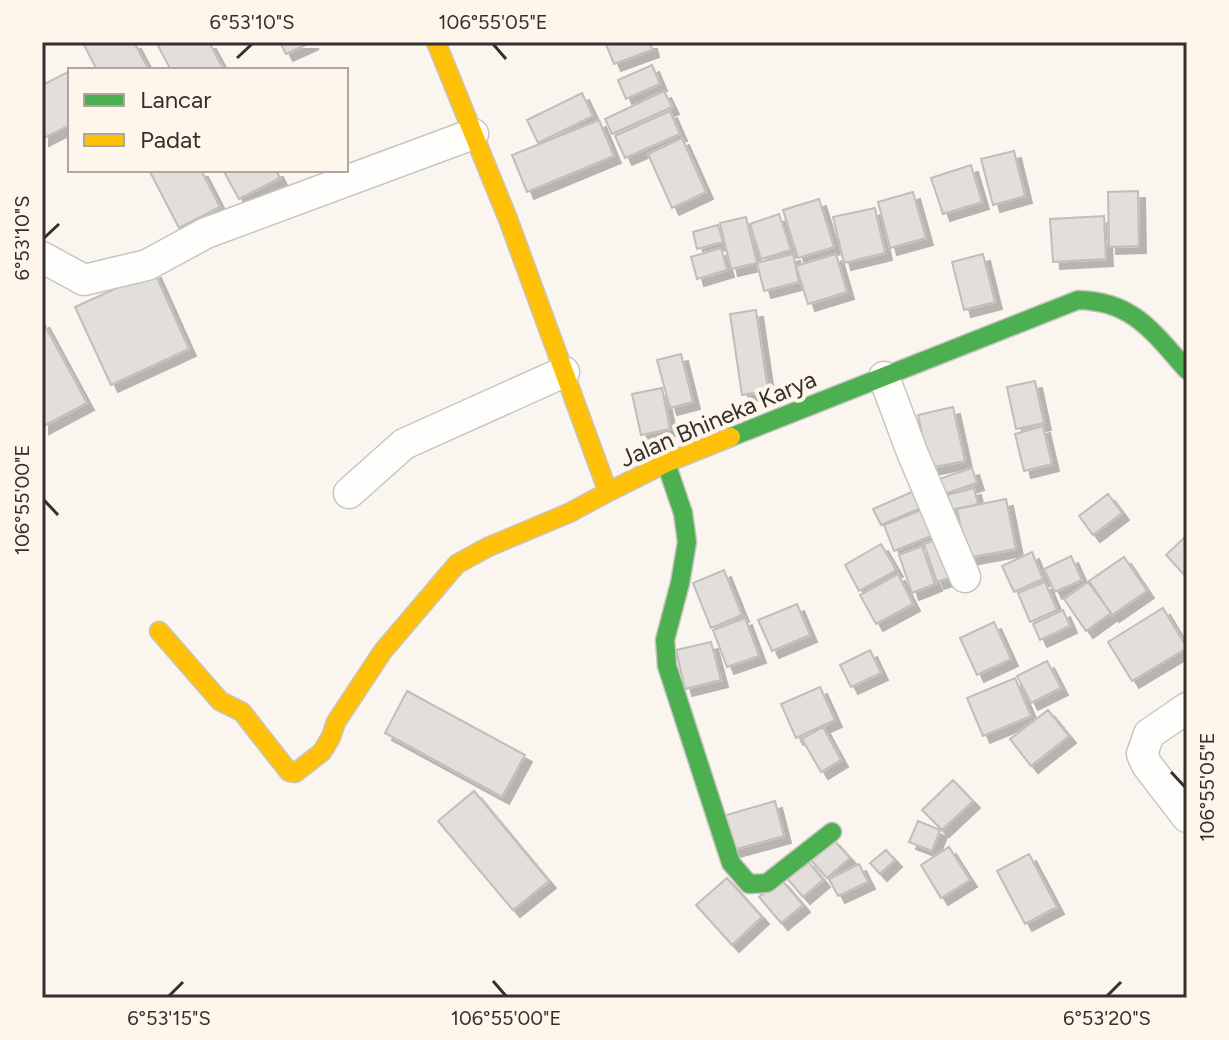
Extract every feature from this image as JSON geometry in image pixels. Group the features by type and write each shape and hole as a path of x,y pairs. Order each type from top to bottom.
{"street":[{"name":"Jalan Bhineka Karya","path":"436,42 608,492 666,463 1078,300 1092,299 1114,304 1142,320 1187,370"},
{"path":"42,257 55,267 84,280 147,265 206,233 473,134"},
{"path":"349,493 404,444 564,372"},
{"path":"884,377 965,577"},
{"path":"666,463 686,528 687,542 665,640 667,666 731,863 749,884 767,883 832,832"},
{"path":"159,631 220,701 242,712 289,772 295,773 326,747 335,733 336,722 383,651 457,564 608,492"},
{"path":"1187,708 1149,734 1142,754 1187,817"}],"building":[{"path":"134,42 148,68 96,68 83,43"},
{"path":"156,42 209,42 223,68 170,68"},
{"path":"280,42 312,42 286,54"},
{"path":"605,42 650,42 652,50 614,64"},
{"path":"652,65 660,84 626,99 618,80"},
{"path":"68,72 68,126 42,139 42,85"},
{"path":"664,91 672,107 612,134 605,119"},
{"path":"582,93 593,116 538,143 527,120"},
{"path":"670,111 680,134 625,158 615,136"},
{"path":"599,120 614,156 527,192 512,155"},
{"path":"682,138 706,192 672,208 648,154"},
{"path":"1014,151 1025,196 993,205 981,159"},
{"path":"971,165 982,202 943,214 931,178"},
{"path":"150,172 202,172 220,207 179,228"},
{"path":"224,172 277,172 280,178 239,199"},
{"path":"1138,191 1139,246 1109,247 1108,192"},
{"path":"913,192 926,238 890,248 878,202"},
{"path":"819,199 834,247 798,258 783,210"},
{"path":"875,208 885,253 844,263 833,217"},
{"path":"779,214 791,250 761,259 750,224"},
{"path":"1104,216 1106,259 1053,262 1050,219"},
{"path":"746,217 757,263 731,269 720,223"},
{"path":"718,225 723,242 697,249 693,232"},
{"path":"721,248 727,270 697,279 691,257"},
{"path":"793,254 799,282 764,291 757,263"},
{"path":"836,254 847,292 808,304 796,266"},
{"path":"983,254 995,302 964,310 952,262"},
{"path":"154,271 189,349 111,385 75,307"},
{"path":"756,310 768,391 742,395 730,314"},
{"path":"42,320 87,403 42,427"},
{"path":"681,354 693,402 670,408 657,360"},
{"path":"1035,381 1044,423 1016,429 1007,387"},
{"path":"662,388 670,429 641,435 632,394"},
{"path":"953,407 965,461 929,468 918,415"},
{"path":"1043,426 1052,464 1024,471 1015,434"},
{"path":"972,468 977,483 939,496 933,481"},
{"path":"923,487 930,504 881,525 873,509"},
{"path":"974,488 978,504 946,511 943,496"},
{"path":"1108,494 1122,513 1093,535 1079,516"},
{"path":"1006,499 1016,549 967,558 957,509"},
{"path":"931,506 941,532 894,551 884,525"},
{"path":"1187,535 1187,578 1166,555"},
{"path":"945,537 958,575 937,582 924,544"},
{"path":"881,544 896,570 859,591 845,565"},
{"path":"922,546 935,584 912,593 899,555"},
{"path":"1032,552 1043,579 1014,592 1002,566"},
{"path":"1071,556 1082,580 1055,592 1044,569"},
{"path":"1124,557 1147,591 1112,615 1089,581"},
{"path":"724,570 742,615 711,628 693,583"},
{"path":"898,574 913,604 876,624 860,595"},
{"path":"1045,582 1057,610 1030,622 1018,593"},
{"path":"1088,582 1111,613 1086,631 1064,599"},
{"path":"797,604 810,635 772,651 758,620"},
{"path":"1163,608 1187,648 1132,681 1108,642"},
{"path":"1063,610 1070,626 1040,640 1033,624"},
{"path":"745,618 759,656 727,667 713,630"},
{"path":"994,622 1011,659 977,675 960,638"},
{"path":"711,642 721,680 685,689 676,650"},
{"path":"870,650 881,673 851,687 840,665"},
{"path":"1047,661 1061,688 1031,703 1017,676"},
{"path":"1015,678 1031,716 983,736 967,698"},
{"path":"820,687 835,720 796,738 781,704"},
{"path":"407,691 525,755 502,797 385,733"},
{"path":"1048,710 1069,736 1031,766 1010,739"},
{"path":"823,727 841,760 821,772 802,739"},
{"path":"953,780 973,801 942,830 922,810"},
{"path":"474,791 549,881 513,910 438,821"},
{"path":"775,801 784,836 733,850 723,816"},
{"path":"918,821 940,830 932,851 909,842"},
{"path":"833,839 850,858 827,878 810,859"},
{"path":"949,847 970,880 941,898 921,865"},
{"path":"886,850 895,860 880,874 870,863"},
{"path":"1029,854 1057,907 1025,924 997,871"},
{"path":"807,860 823,880 803,897 786,877"},
{"path":"859,864 868,882 838,896 829,879"},
{"path":"727,878 762,917 732,945 696,905"},
{"path":"781,879 803,905 781,923 759,897"}],"traffic: fast":[{"path":"731,437 1078,300 1113,306 1128,313 1152,331 1187,370"},
{"path":"666,463 683,513 687,542 665,640 667,666 731,863 749,884 767,883 832,832"}],"traffic: slow":[{"path":"436,42 508,219 608,492 666,463 731,437"},
{"path":"159,631 220,701 242,712 289,772 295,773 322,752 336,722 383,651 457,564 608,492"}]}
